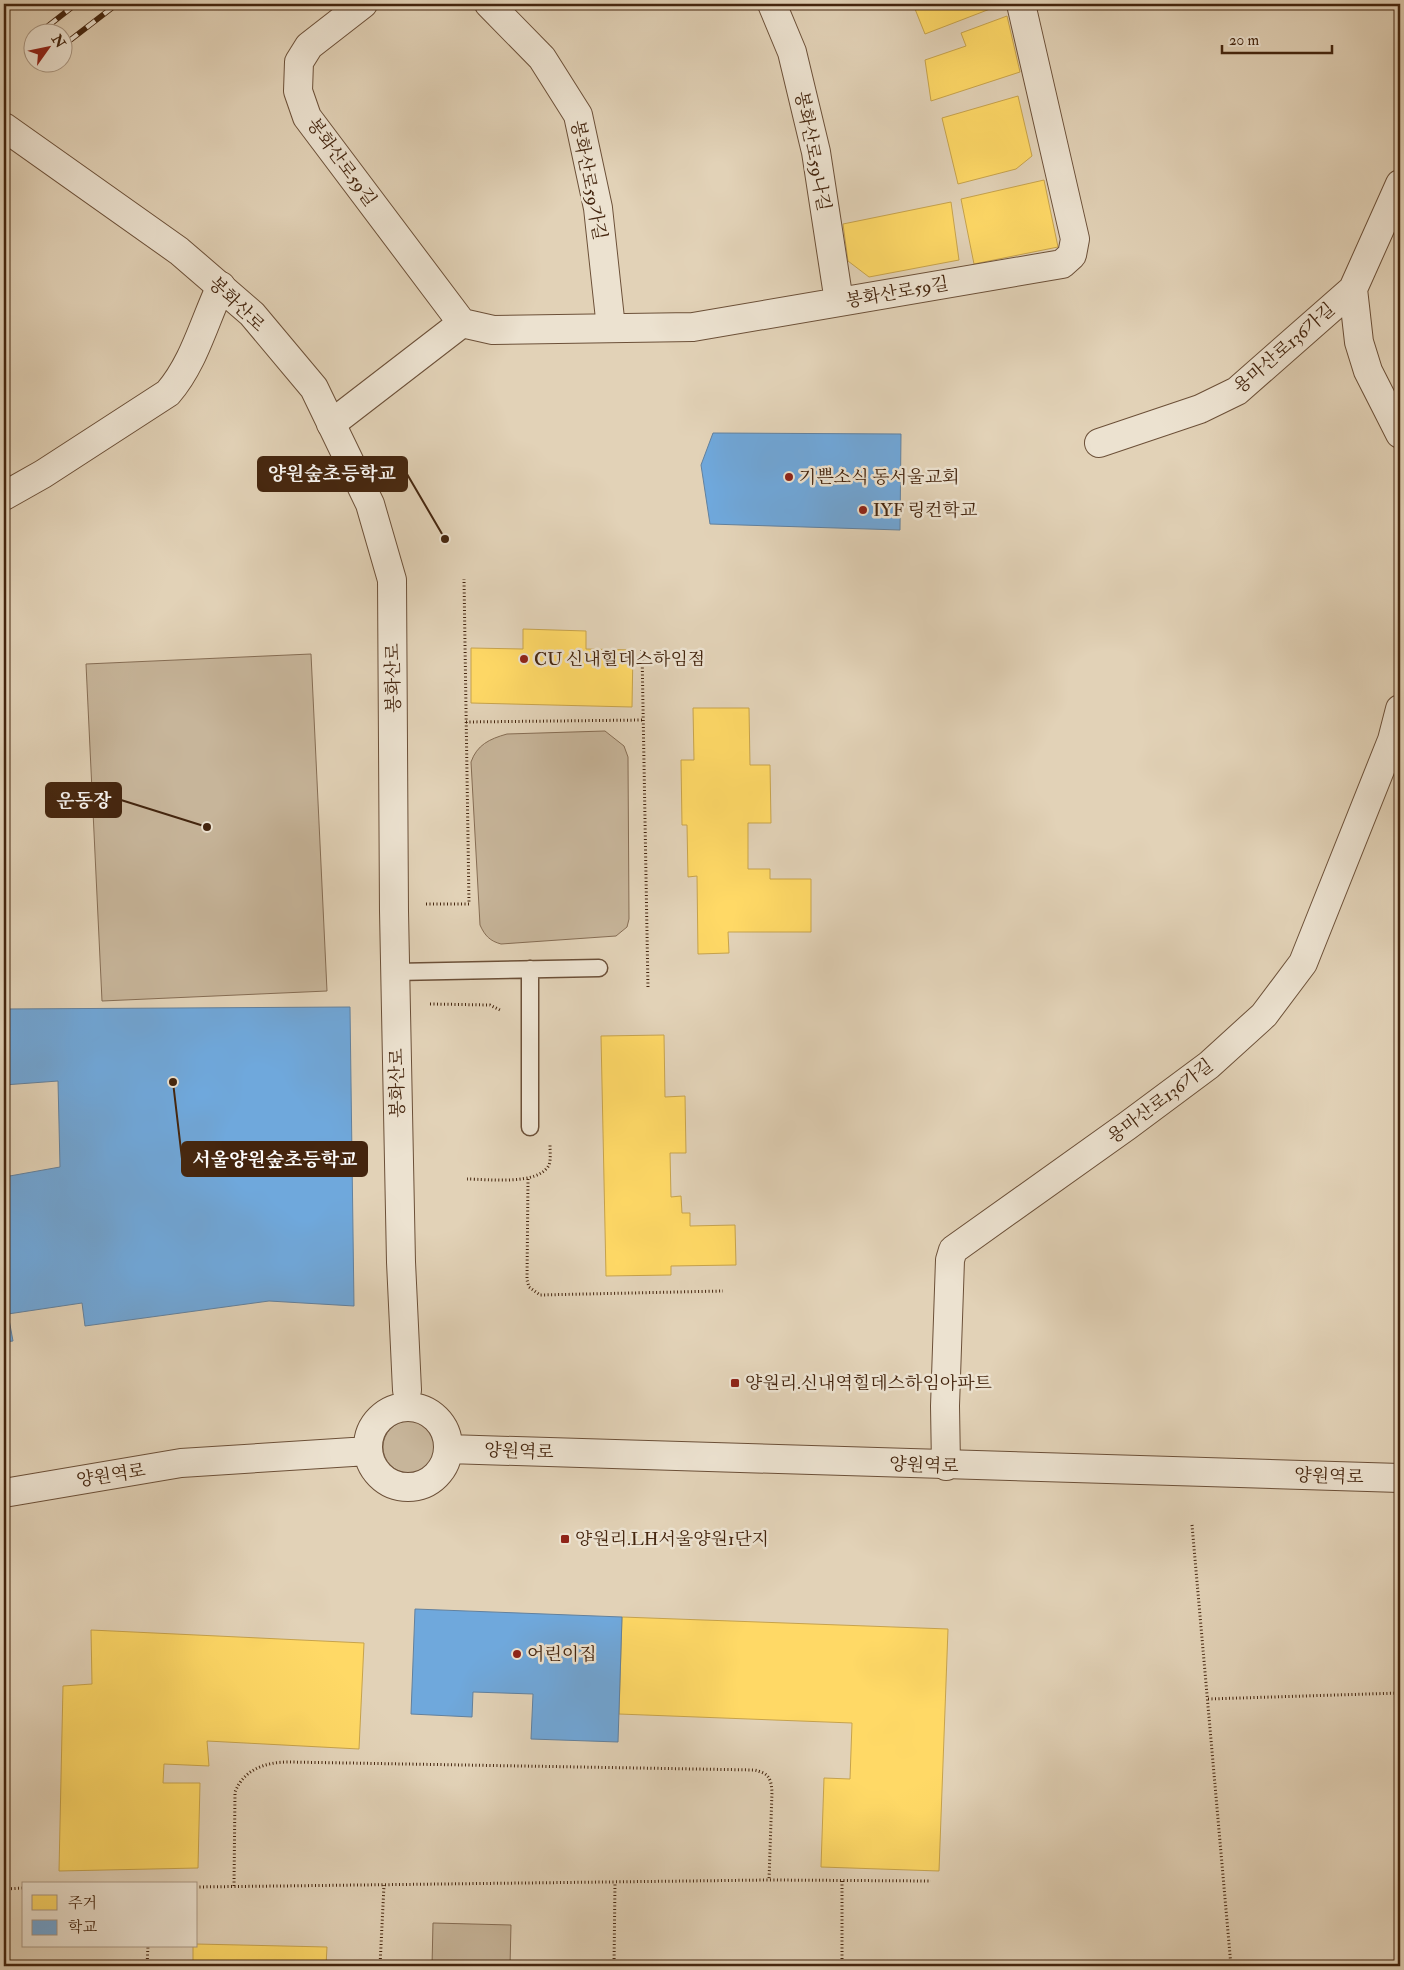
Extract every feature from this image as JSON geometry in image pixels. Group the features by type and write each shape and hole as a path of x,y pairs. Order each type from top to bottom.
{"street":[{"name":"봉화산로59길","path":"364,4 308,46 299,62 298,91 306,117 462,323 493,330 693,327 1062,264 1072,255 1075,240 1020,4"},
{"name":"봉화산로59가길","path":"489,4 542,58 578,115 598,208 611,328"},
{"name":"봉화산로59나길","path":"772,4 792,52 816,152 839,302"},
{"name":"봉화산로","path":"4,127 180,251 252,314 314,388 370,504 392,580 395,972 401,1262 407,1398"},
{"name":"용마산로136가길","path":"1099,443 1200,409 1237,391 1353,289 1400,184"},
{"path":"4,496 43,474 168,393 181,379 220,286"},
{"name":"용마산로136가길","path":"1353,289 1359,342 1368,371 1400,434"},
{"path":"331,424 462,323"},
{"name":"용마산로136가길","path":"946,1466 946,1367 950,1260 953,1250 1210,1065 1264,1015 1303,963 1392,740 1400,710"},
{"path":"407,1398 432,1414 441,1424 446,1436 448,1449 445,1462 438,1473 428,1481 415,1486 402,1486 390,1482 379,1474 371,1464 368,1451 369,1437 373,1425 382,1415 394,1409 407,1398"},
{"name":"양원역로","path":"448,1449 946,1466 1400,1478"},
{"name":"양원역로","path":"4,1493 181,1464 368,1451"}],"lane":[{"path":"395,972 599,968"},
{"path":"530,969 530,1127"}],"path":[{"path":"426,904 469,904 464,579"},
{"path":"642,650 648,989"},
{"path":"466,722 643,720"},
{"path":"426,1004 490,1005 500,1009 506,1017"},
{"path":"466,1179 528,1178 543,1171 550,1162"},
{"path":"528,1178 527,1280 529,1287 540,1295 723,1291"},
{"path":"1192,1526 1231,1966"},
{"path":"1208,1699 1400,1694"},
{"path":"234,1886 235,1792 239,1781 247,1774 272,1762 754,1770 766,1773 771,1779 769,1880"},
{"path":"198,1887 769,1880 931,1881"},
{"path":"842,1881 842,1966"},
{"path":"614,1966 615,1882"},
{"path":"380,1966 384,1884"},
{"path":"4,1890 22,1888"},
{"path":"147,1966 148,1948"}],"shaded area":[{"path":"311,654 327,991 102,1001 86,664"},
{"path":"605,731 624,746 628,757 629,919 627,927 616,936 501,944 491,940 480,925 471,762 474,756 484,744 507,734"},
{"path":"404,1421 414,1421 423,1425 431,1433 435,1447 431,1461 423,1469 414,1473 404,1473 395,1469 387,1461 383,1452 383,1442 387,1433 395,1425"},
{"path":"433,1923 511,1925 510,1966 432,1966"}],"building: 주거":[{"path":"913,4 1003,4 925,34"},
{"path":"1007,16 1020,72 931,101 925,60 966,46 961,33"},
{"path":"1018,96 1032,156 1016,169 958,184 942,118"},
{"path":"1044,180 1058,247 974,264 961,199"},
{"path":"951,202 959,260 869,277 848,261 843,224"},
{"path":"523,629 586,631 586,649 633,650 632,707 471,703 471,648 523,649"},
{"path":"693,708 749,708 750,765 770,765 771,823 748,823 748,869 770,869 770,879 811,879 811,932 728,932 729,953 698,954 697,876 688,877 687,825 682,825 681,760 694,760"},
{"path":"664,1035 665,1097 685,1096 686,1153 670,1153 671,1197 681,1196 682,1213 690,1213 690,1226 735,1225 736,1265 671,1266 671,1275 606,1276 601,1036"},
{"path":"622,1617 948,1629 939,1871 821,1867 824,1778 850,1779 852,1723 619,1714"},
{"path":"91,1630 364,1643 359,1749 207,1741 209,1766 164,1764 163,1783 200,1783 198,1868 59,1871 63,1686 92,1684"},
{"path":"198,1944 327,1947 326,1966 193,1966 193,1948 198,1948"}],"building: 학교":[{"path":"713,433 901,434 900,530 710,524 701,465"},
{"path":"350,1007 354,1306 269,1301 85,1326 82,1303 8,1314 13,1341 4,1342 4,1177 60,1167 58,1081 4,1085 4,1009"},
{"name":"어린이집","path":"415,1609 622,1617 618,1742 531,1739 533,1694 473,1692 472,1717 411,1714"}],"railway":[{"path":"53,22 76,4"},
{"path":"72,39 117,4"}],"place":[{"name":"기쁜소식 동서울교회","path":"789,477"},
{"name":"IYF 링컨학교","path":"863,510"},
{"name":"양원숲초등학교","path":"445,539"},
{"name":"CU 신내힐데스하임점","path":"524,659"},
{"name":"운동장","path":"207,827"},
{"name":"서울양원숲초등학교","path":"173,1082"},
{"name":"양원리.신내역힐데스하임아파트","path":"735,1383"},
{"name":"양원리.LH서울양원1단지","path":"565,1539"},
{"name":"어린이집","path":"517,1654"}]}
